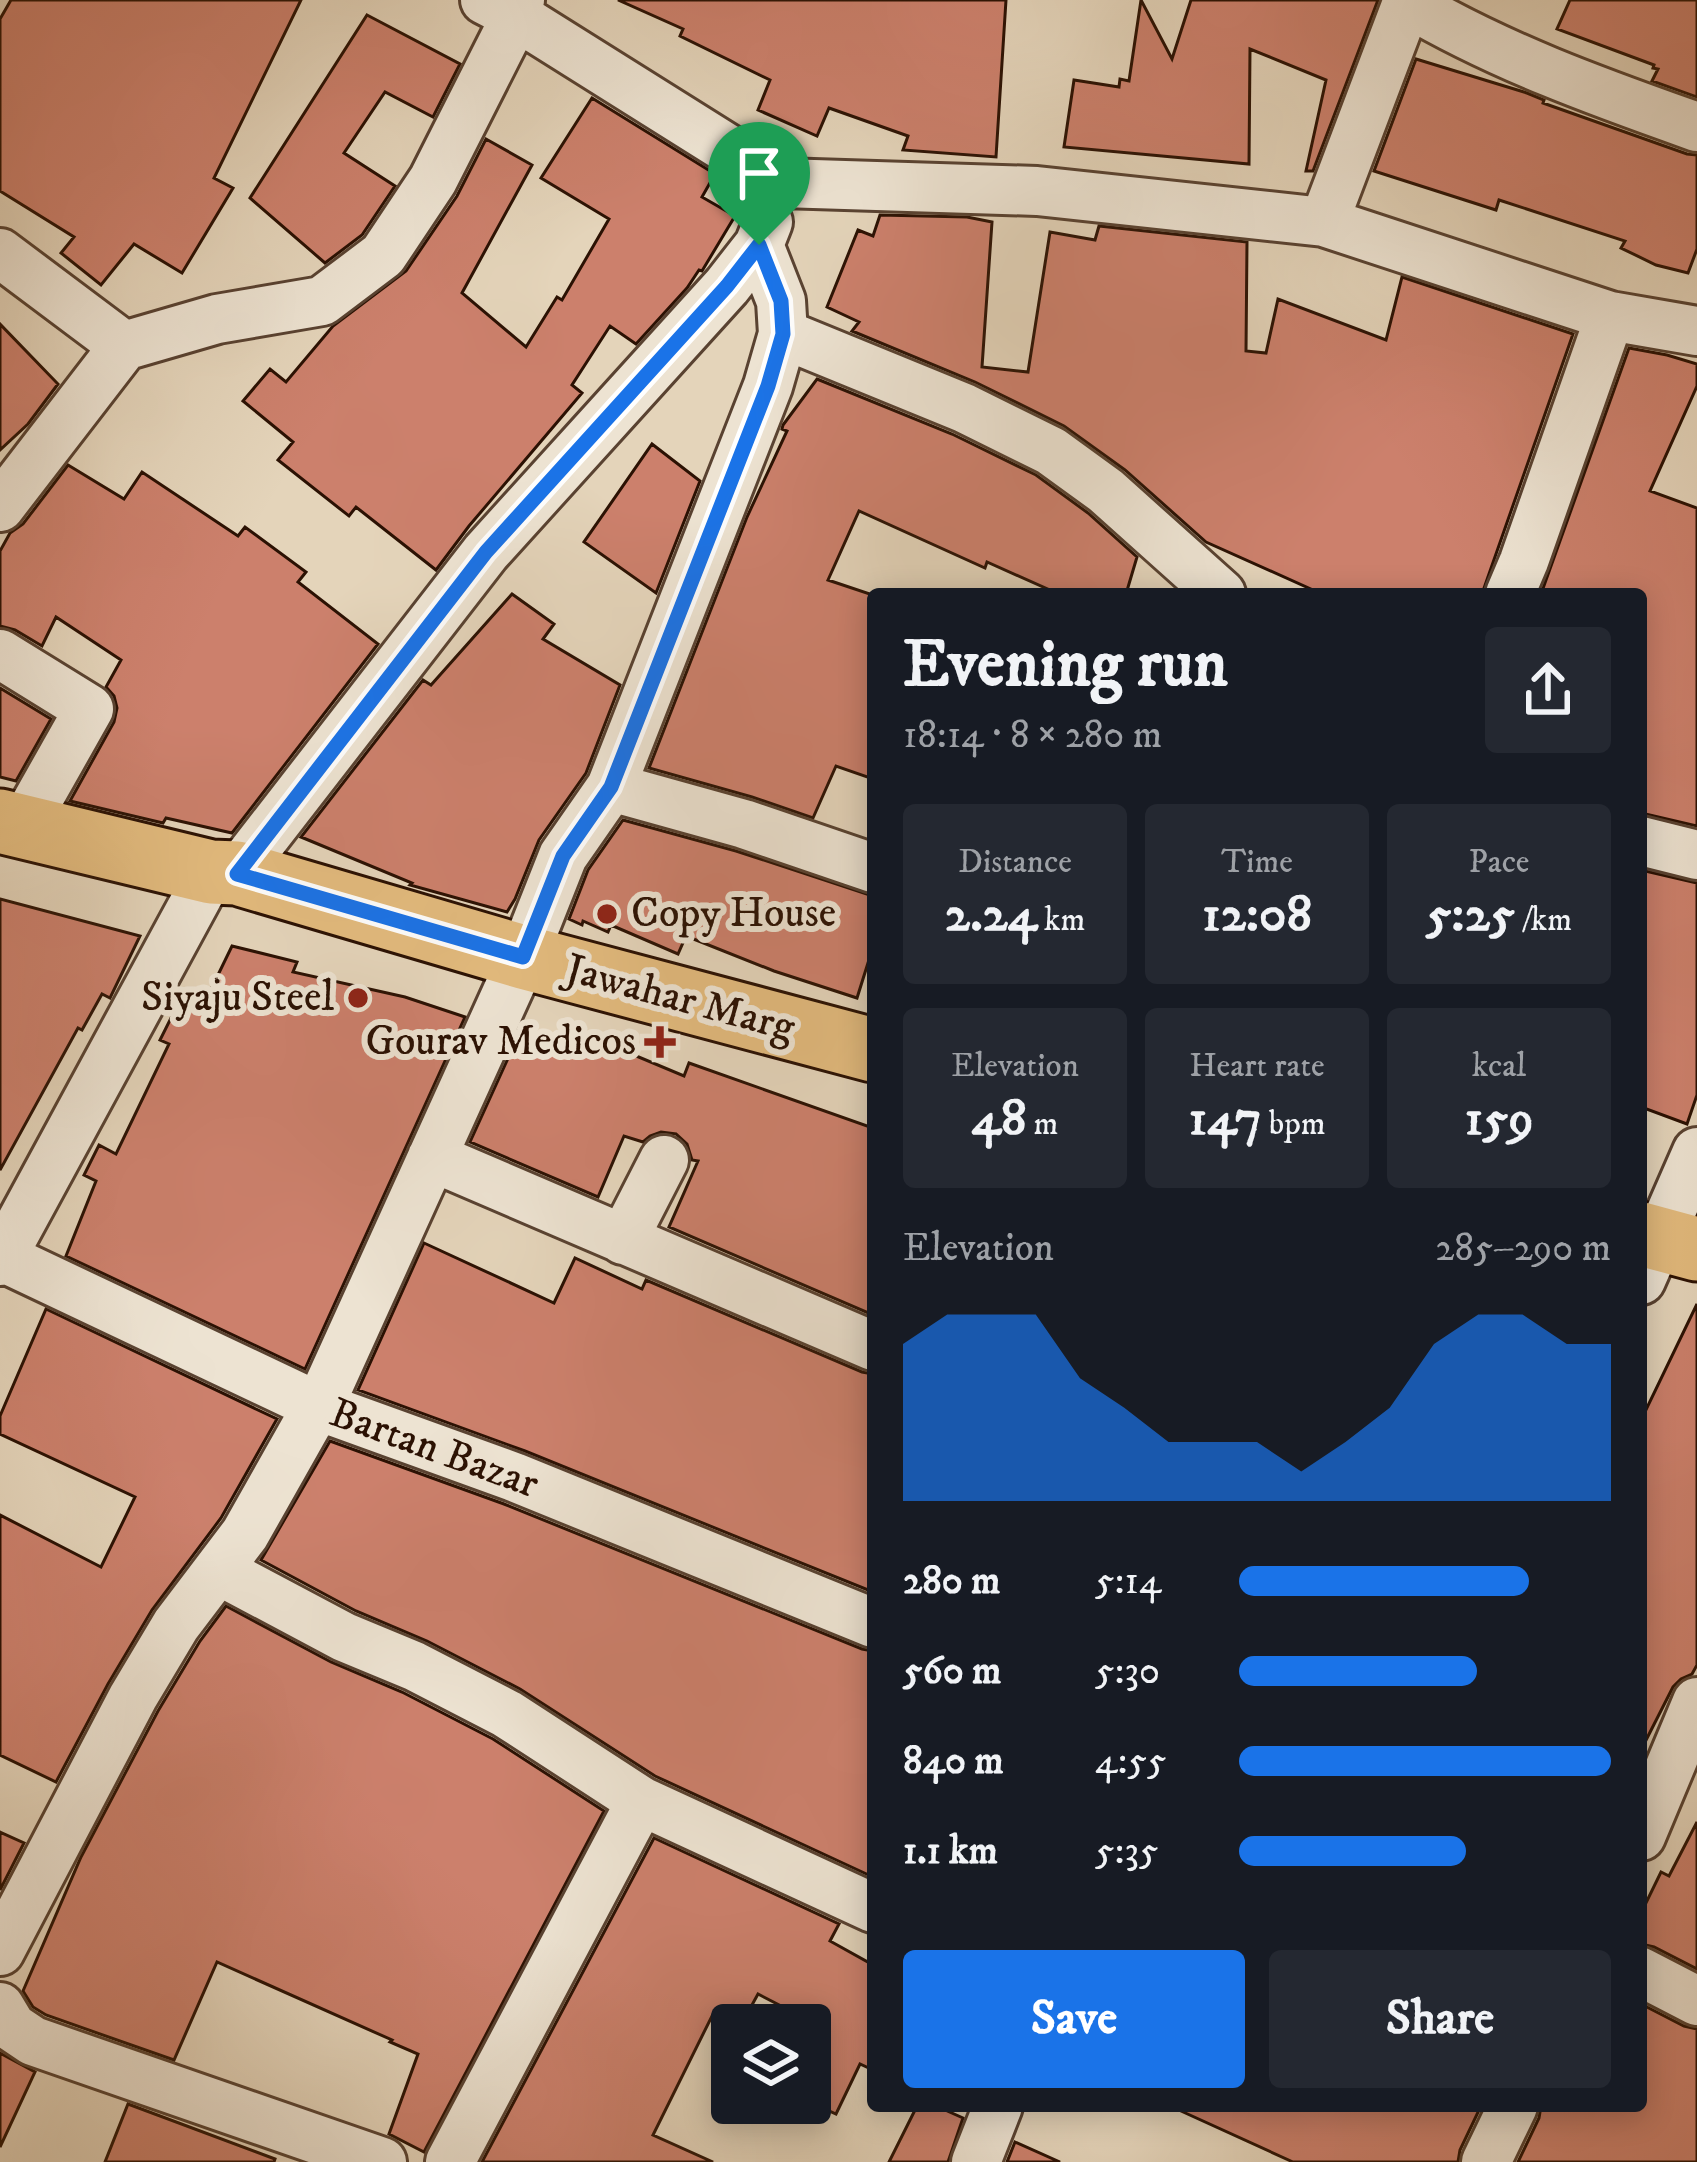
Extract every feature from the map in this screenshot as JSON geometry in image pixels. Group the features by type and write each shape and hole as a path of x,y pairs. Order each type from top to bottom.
{"main road":[{"name":"Jawahar Marg","path":"11,823 224,873 523,957 867,1035"}],"street":[{"path":"1324,222 1408,1 1476,40 1697,127"},
{"path":"0,507 124,346 218,319 322,302 383,255 433,181 507,5 782,184 1037,191 1324,222 1610,316 1697,331"},
{"path":"1,1259 224,873 486,552 727,286 759,245 782,184"},
{"path":"0,1951 133,1697 176,1625 245,1534 328,1387 523,957 563,856 611,787 768,386 783,334 781,301 759,245"},
{"path":"0,253 124,346"},
{"path":"1513,588 1610,316"},
{"path":"783,334 964,408 1051,451 1106,491 1214,588"},
{"path":"0,654 89,709 11,823"},
{"path":"611,787 744,824 867,866"},
{"path":"1647,842 1697,855"},
{"path":"1660,1251 1697,1152"},
{"path":"432,1157 867,1343"},
{"path":"623,1240 664,1160"},
{"name":"Bartan Bazar","path":"1,1259 316,1406 514,1477 867,1621"},
{"path":"218,1570 344,1637 414,1666 507,1714 641,1801 867,1905"},
{"path":"1652,1779 1692,1725"},
{"path":"450,2162 641,1801"},
{"path":"1647,1975 1697,2001"},
{"path":"0,2007 12,2027 34,2041 382,2162"},
{"path":"976,2162 995,2112"},
{"path":"1486,2162 1510,2112"}],"building":[{"path":"11,0 301,0 214,178 233,188 182,273 134,244 101,285 61,253 74,237 0,191 0,19"},
{"path":"618,0 1006,0 996,157 903,150 908,136 829,108 817,136 758,110 770,80 680,36 683,29"},
{"path":"1141,0 1172,59 1191,0 1378,0 1313,171 1306,171 1326,80 1250,49 1249,164 1064,147 1074,80 1119,87 1120,79 1129,81"},
{"path":"1570,0 1697,0 1697,97 1652,81 1658,69 1654,65 1557,29"},
{"path":"367,15 460,64 433,117 385,92 344,153 395,186 362,235 325,263 250,198"},
{"path":"1416,59 1527,93 1543,103 1697,155 1697,249 1688,273 1656,265 1621,248 1625,241 1499,200 1496,210 1374,171"},
{"path":"592,98 715,174 702,197 735,216 702,271 636,344 610,326 572,385 582,393 436,570 356,507 349,516 278,460 293,442 243,401 270,369 286,382 333,326 406,271 457,196 486,139 532,165 462,293 526,347 557,297 562,300 609,219 541,178"},
{"path":"880,215 992,222 982,367 1028,372 1050,232 1095,240 1099,226 1247,242 1246,351 1266,353 1278,299 1386,340 1402,277 1573,334 1484,588 1309,588 1206,542 1125,470 1064,426 975,382 852,331 859,322 827,307 858,230 873,236"},
{"path":"0,324 58,384 28,424 0,450"},
{"path":"1629,348 1697,364 1697,386 1650,491 1697,508 1697,826 1647,814 1647,588 1543,588"},
{"path":"817,379 952,434 1036,475 1137,557 1128,588 1046,588 987,562 985,568 859,511 828,580 867,593 867,777 836,766 813,818 649,768 747,517 787,431 783,425"},
{"path":"652,444 700,481 656,593 584,542"},
{"path":"68,465 124,499 142,472 238,536 245,527 306,572 298,582 378,644 232,833 70,801 114,722 117,708 106,687 121,660 56,617 42,646 0,626 0,551"},
{"path":"512,594 554,624 543,639 620,685 586,773 539,840 507,912 410,885 301,837 423,680 431,685"},
{"path":"0,688 51,719 16,781 0,777"},
{"path":"623,820 867,894 867,966 857,998 686,936 678,954 611,925 608,932 569,919 588,870"},
{"path":"1647,871 1697,883 1697,1095 1687,1124 1647,1109"},
{"path":"0,899 140,936 110,998 102,994 82,1030 78,1028 0,1170"},
{"path":"232,946 297,962 293,972 405,997 465,1017 305,1369 66,1256 96,1181 84,1175 99,1145 116,1154 169,1044 160,1040 179,1002 200,1012"},
{"path":"520,1032 587,1047 591,1037 684,1076 689,1063 867,1126 867,1312 669,1227 698,1161 692,1160 687,1144 676,1134 661,1132 643,1142 624,1136 598,1197 470,1142"},
{"path":"424,1243 554,1303 575,1258 642,1289 646,1280 867,1373 867,1590 525,1451 358,1390"},
{"path":"1697,1304 1697,1665 1673,1687 1647,1738 1647,1408"},
{"path":"46,1309 277,1419 221,1518 152,1610 56,1782 0,1755 0,1515 101,1567 135,1497 0,1434 0,1416"},
{"path":"330,1441 504,1504 867,1650 867,1874 655,1776 520,1689 261,1560"},
{"path":"226,1606 493,1739 604,1811 424,2152 389,2134 418,2054 217,1962 174,2060 46,2015 33,2007 23,1991 81,1857 158,1711"},
{"path":"1697,1822 1697,1969 1647,1945 1647,1901 1661,1872 1669,1876"},
{"path":"0,1832 24,1843 0,1890"},
{"path":"654,1838 839,1924 830,1941 867,1962 867,2067 860,2064 836,2114 831,2112 831,2004 777,2004 758,1994 753,2004 711,2004 711,2018 653,2135 713,2162 482,2162"},
{"path":"1647,2007 1697,2029 1697,2162 1518,2162 1540,2112 1647,2112"},
{"path":"0,2053 35,2072 0,2147"},
{"path":"128,2104 275,2159 274,2162 105,2162"},
{"path":"914,2112 950,2112 963,2118 948,2162 889,2162"},
{"path":"1183,2112 1478,2112 1458,2162 1293,2162"},
{"path":"1015,2142 1060,2162 1007,2162"}],"place":[{"name":"Copy House","path":"607,914"},
{"name":"Siyaju Steel","path":"358,998"},
{"name":"Gourav Medicos","path":"660,1042"}],"route":[{"path":"759,245 781,301 783,334 768,386 611,787 563,856 523,957 237,874 486,552 759,245"}]}
